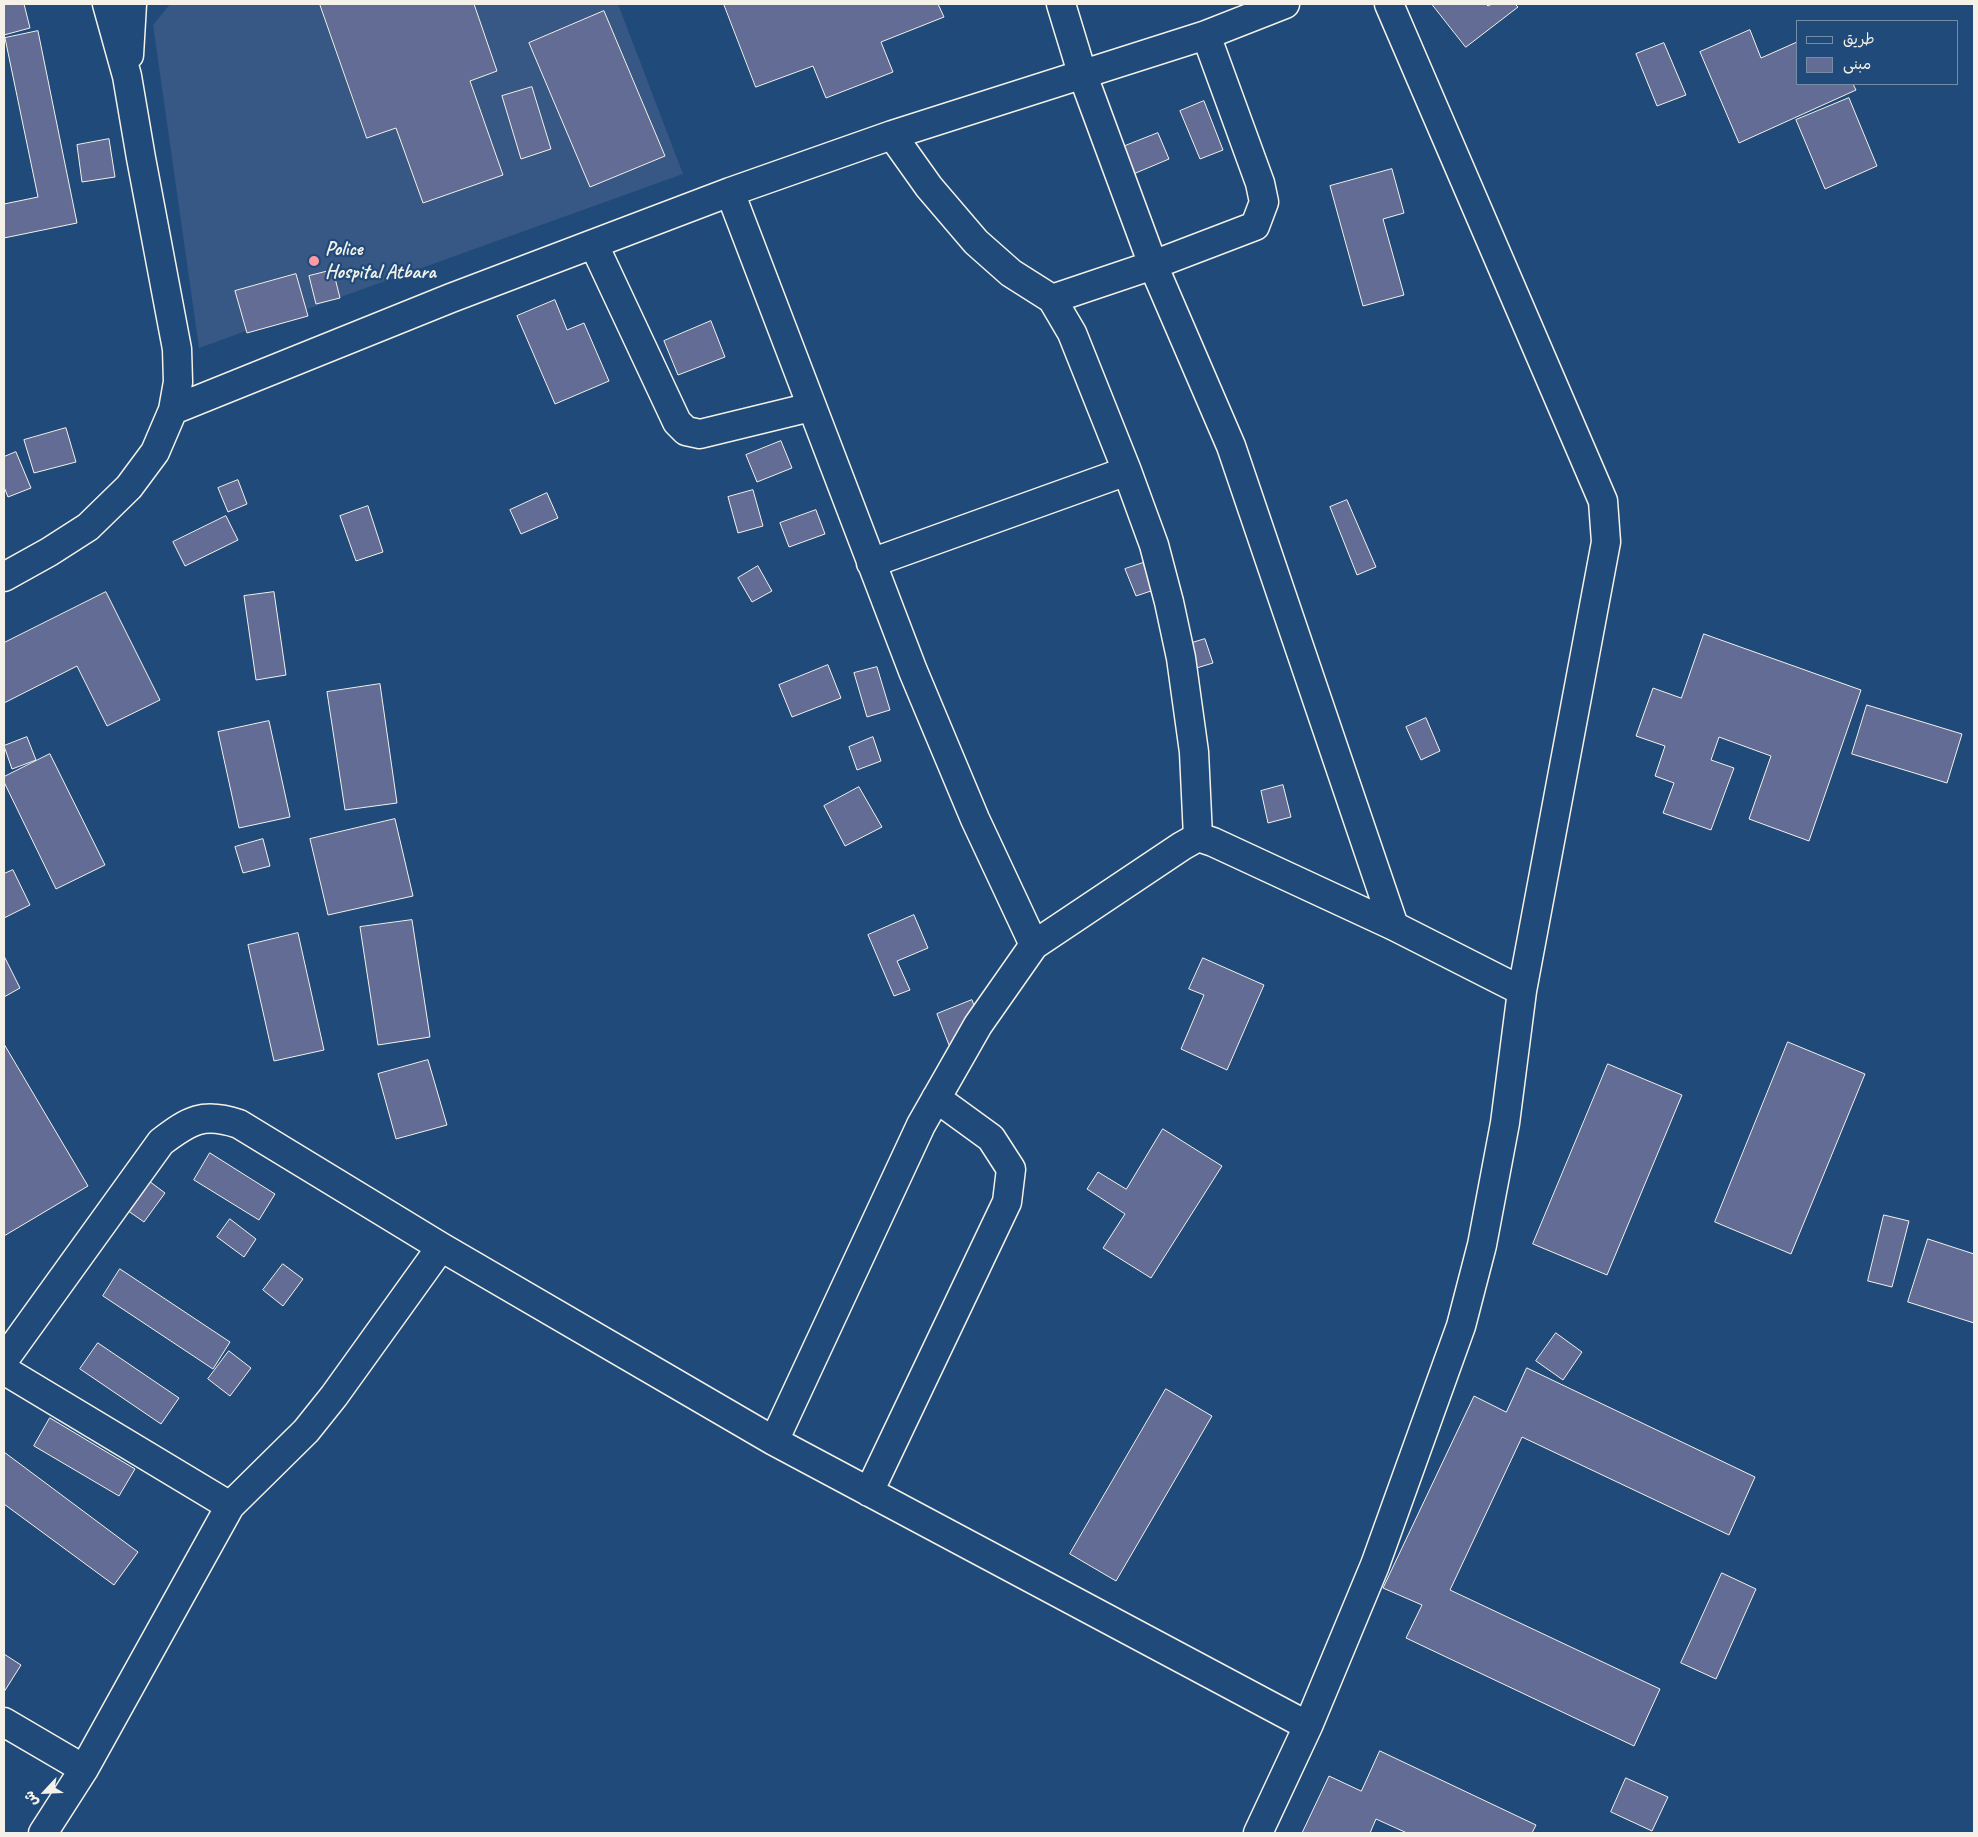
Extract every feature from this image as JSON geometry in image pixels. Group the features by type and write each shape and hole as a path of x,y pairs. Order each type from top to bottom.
{"street":[{"path":"4,577 88,527 122,493 155,452 173,410 178,382 177,349 142,168 127,76 107,4"},
{"path":"127,76 132,4"},
{"path":"1061,4 1082,73 1154,265 1231,446 1394,926"},
{"path":"173,410 451,298 730,192 892,135 1206,35 1285,4"},
{"path":"1258,1833 1308,1726 1375,1565 1461,1326 1482,1245 1505,1123 1522,991 1606,542 1603,501 1389,4"},
{"path":"1052,299 1154,265 1254,226 1264,202 1260,183 1206,35"},
{"path":"892,135 929,187 976,242 1011,273 1052,299 1072,333 1127,470 1154,545 1169,602 1181,658 1194,752 1198,837"},
{"path":"730,192 913,671 972,810 1034,945"},
{"path":"594,245 677,422 686,431 700,434 811,407"},
{"path":"871,564 1127,470"},
{"path":"774,1441 921,1125 978,1025 1034,945 1165,856 1198,837 1213,842 1394,926 1522,991"},
{"path":"869,1492 1007,1202 1011,1169 991,1138 936,1098"},
{"path":"4,1360 161,1142 180,1127 200,1118 221,1118 239,1124 441,1248 774,1441 1308,1726"},
{"path":"43,1833 84,1769 230,1506 311,1424 334,1396 441,1248"},
{"path":"4,1370 230,1506"},
{"path":"4,1722 84,1769"}],"shaded area":[{"name":"Police Hospital Atbara","path":"170,4 618,4 683,174 199,348 153,25"}],"building":[{"path":"4,4 24,4 30,28 4,35"},
{"path":"320,4 474,4 497,71 470,81 503,175 423,203 396,128 367,138"},
{"path":"724,4 938,4 944,17 881,42 893,72 826,98 813,66 756,87"},
{"path":"1432,4 1486,4 1488,6 1492,4 1515,4 1518,7 1466,47"},
{"path":"604,11 665,156 590,187 529,43"},
{"path":"1750,30 1761,58 1796,42 1796,85 1854,85 1856,90 1739,143 1700,52"},
{"path":"38,31 77,223 4,238 4,204 38,197 5,38"},
{"path":"1664,43 1686,95 1657,106 1636,54"},
{"path":"532,87 551,149 521,159 502,96"},
{"path":"1849,98 1877,166 1825,189 1796,120"},
{"path":"1204,101 1223,150 1200,159 1180,111"},
{"path":"1158,133 1169,159 1131,175 1120,148"},
{"path":"109,139 115,177 82,182 77,145"},
{"path":"1392,169 1404,213 1383,219 1404,295 1363,306 1330,186"},
{"path":"333,270 340,298 316,304 309,276"},
{"path":"296,274 308,316 247,333 235,291"},
{"path":"555,300 567,330 584,323 609,381 555,404 517,316"},
{"path":"711,321 725,357 678,375 664,341"},
{"path":"66,428 76,462 34,473 24,440"},
{"path":"781,441 792,468 757,482 746,455"},
{"path":"16,452 31,488 8,497 4,487 4,457"},
{"path":"238,480 247,504 228,512 218,488"},
{"path":"753,490 763,526 738,533 728,497"},
{"path":"547,493 558,518 521,534 510,510"},
{"path":"1347,500 1376,567 1357,575 1330,507"},
{"path":"368,506 383,552 356,561 340,516"},
{"path":"816,510 825,534 789,547 780,523"},
{"path":"226,516 238,540 185,566 173,542"},
{"path":"1143,563 1154,590 1136,596 1125,569"},
{"path":"758,566 772,591 752,602 738,578"},
{"path":"106,592 160,700 107,726 77,666 4,703 4,643"},
{"path":"274,592 286,675 256,680 244,596"},
{"path":"1704,634 1861,690 1809,841 1749,819 1771,756 1719,737 1711,760 1734,768 1711,830 1663,813 1674,783 1655,776 1665,746 1636,736 1653,688 1681,698"},
{"path":"1205,639 1213,663 1190,670 1182,646"},
{"path":"828,665 841,698 792,717 779,685"},
{"path":"877,667 890,710 867,717 854,673"},
{"path":"380,684 397,803 345,810 327,692"},
{"path":"1867,705 1962,734 1947,783 1852,754"},
{"path":"1426,718 1440,751 1421,760 1406,727"},
{"path":"269,721 290,817 239,828 218,732"},
{"path":"27,737 36,760 12,769 4,746"},
{"path":"873,737 881,761 857,770 849,747"},
{"path":"50,754 105,865 56,889 4,782 4,777"},
{"path":"1283,785 1291,817 1268,823 1261,791"},
{"path":"859,787 882,827 845,846 824,806"},
{"path":"395,819 413,896 328,915 310,839"},
{"path":"263,839 270,866 243,873 235,847"},
{"path":"13,870 30,905 4,918 4,874"},
{"path":"914,915 928,948 897,961 910,990 894,996 868,935"},
{"path":"412,920 430,1037 378,1045 360,927"},
{"path":"298,933 324,1050 274,1061 248,945"},
{"path":"4,956 20,988 4,997"},
{"path":"1203,958 1264,985 1227,1070 1181,1049 1204,995 1189,989"},
{"path":"972,1000 984,1032 949,1045 937,1014"},
{"path":"1788,1042 1865,1074 1791,1254 1715,1222"},
{"path":"4,1044 88,1186 4,1236"},
{"path":"428,1060 447,1125 396,1139 378,1074"},
{"path":"1608,1064 1682,1095 1607,1275 1533,1244"},
{"path":"1163,1129 1222,1166 1151,1278 1103,1248 1125,1214 1087,1189 1098,1172 1126,1189"},
{"path":"210,1153 275,1194 259,1220 194,1180"},
{"path":"145,1178 165,1193 144,1222 124,1208"},
{"path":"1884,1215 1909,1221 1892,1287 1868,1281"},
{"path":"230,1219 256,1239 244,1257 217,1237"},
{"path":"1928,1239 1974,1254 1974,1323 1908,1302"},
{"path":"283,1264 303,1279 283,1306 263,1290"},
{"path":"120,1269 230,1342 213,1369 103,1296"},
{"path":"1556,1333 1582,1352 1563,1380 1536,1361"},
{"path":"98,1343 179,1398 161,1424 80,1369"},
{"path":"229,1351 251,1368 230,1396 208,1379"},
{"path":"1527,1368 1755,1477 1729,1535 1522,1437 1450,1590 1660,1689 1634,1746 1406,1638 1422,1605 1383,1588 1474,1396 1506,1412"},
{"path":"1166,1389 1212,1416 1116,1581 1070,1554"},
{"path":"50,1418 135,1469 119,1496 34,1446"},
{"path":"4,1452 138,1552 114,1585 4,1504"},
{"path":"1722,1573 1756,1589 1716,1679 1681,1663"},
{"path":"4,1654 21,1665 4,1692"},
{"path":"1380,1751 1536,1825 1532,1833 1407,1833 1376,1819 1370,1833 1302,1833 1329,1776 1361,1791"},
{"path":"1626,1778 1668,1797 1652,1831 1611,1812"}],"place":[{"name":"Police Hospital Atbara","path":"314,261"}]}
